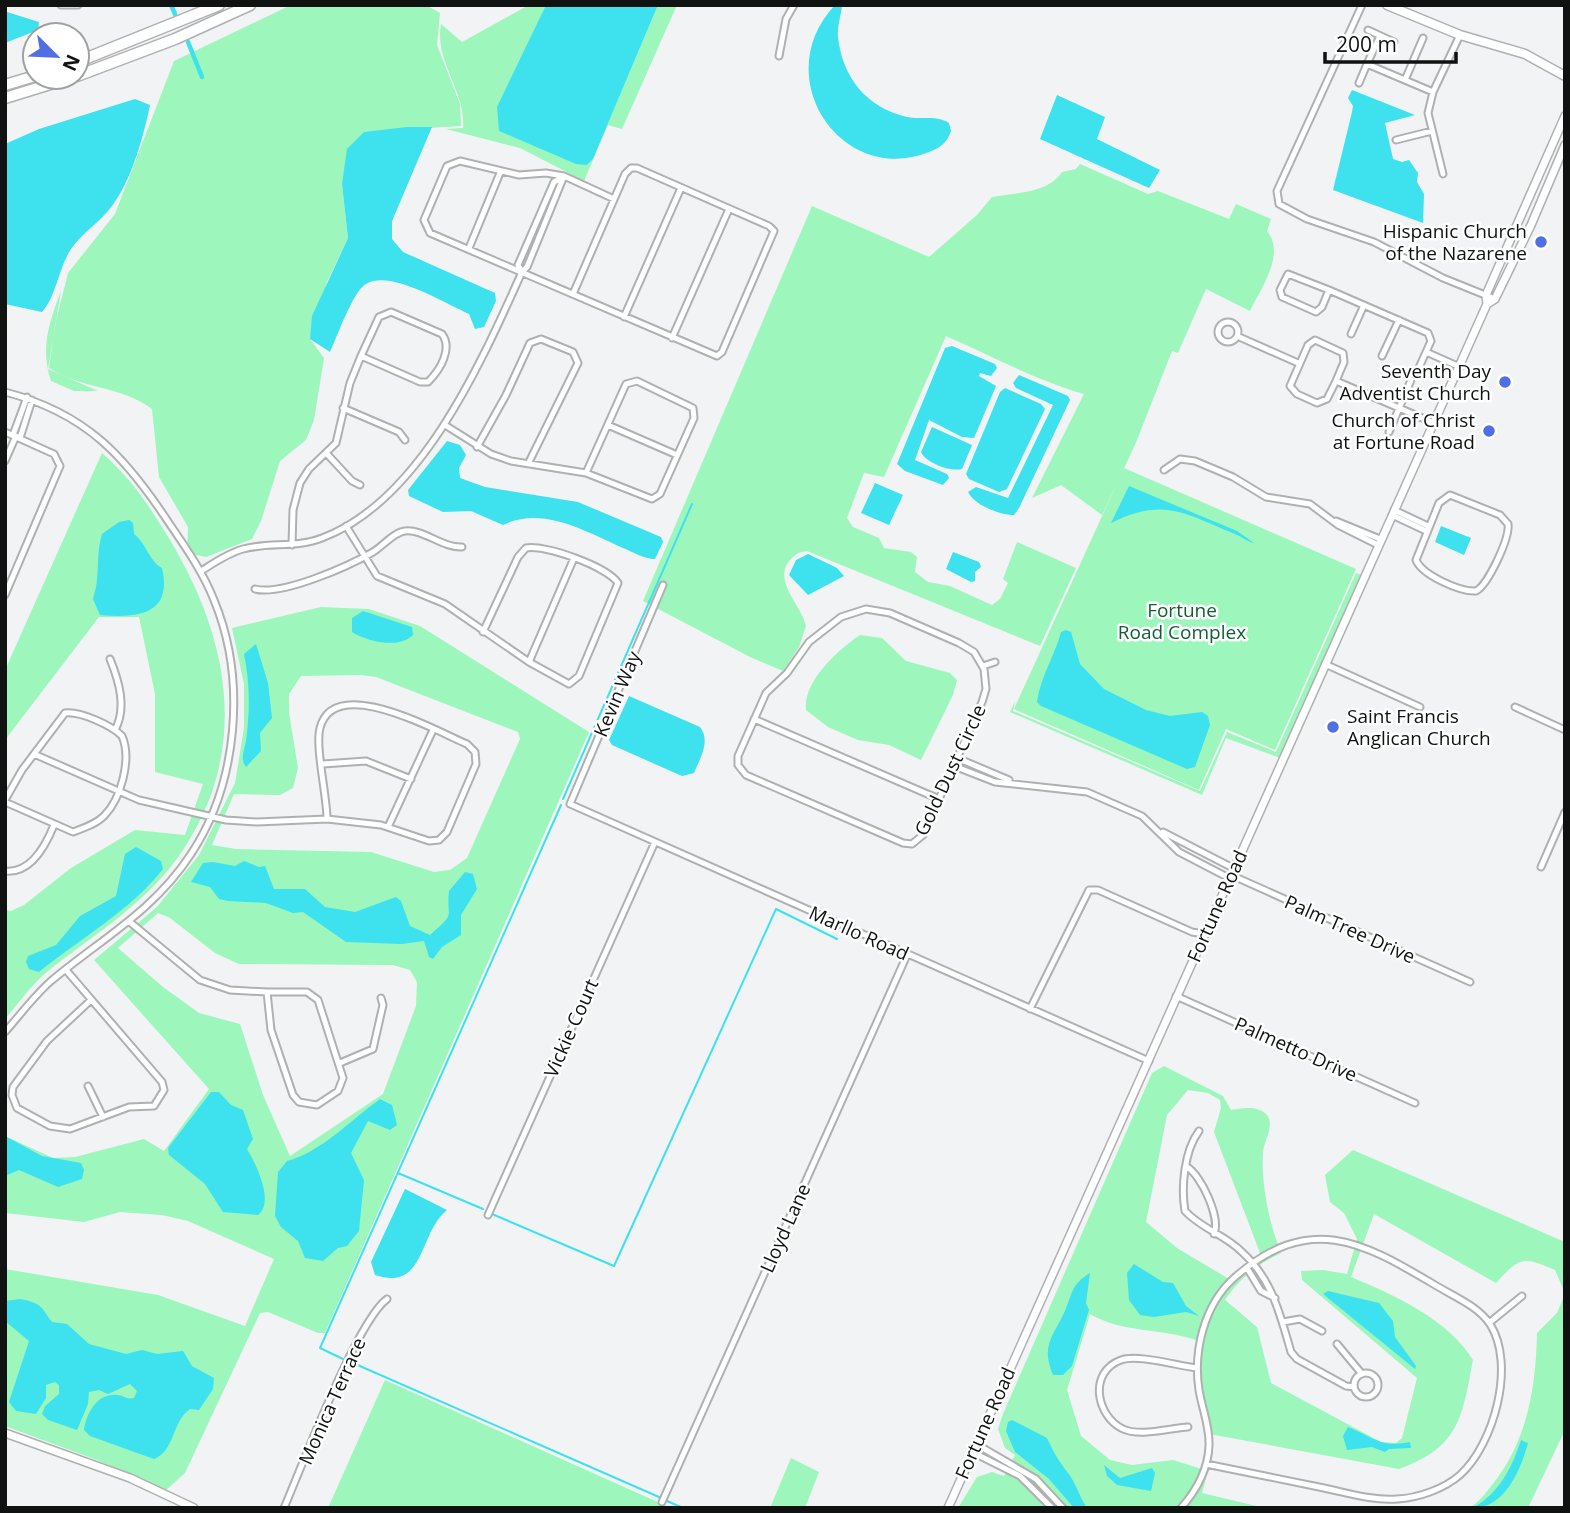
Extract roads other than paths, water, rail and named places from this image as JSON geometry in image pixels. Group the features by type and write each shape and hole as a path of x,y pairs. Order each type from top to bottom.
{"highway":[{"path":"91,56 219,5"},
{"path":"91,70 175,39 250,5"},
{"path":"5,99 29,91"}],"main road":[{"path":"1387,5 1460,35 1525,54 1565,76"}],"street":[{"path":"61,5 69,8 78,5"},
{"path":"779,56 786,19 794,5"},
{"path":"1362,5 1277,191 1279,204 1307,219 1374,242 1433,274 1495,299"},
{"path":"1368,30 1394,42"},
{"path":"1443,174 1428,113 1433,92 1460,35"},
{"path":"1359,83 1380,36"},
{"path":"1405,80 1423,38"},
{"path":"1367,64 1433,92"},
{"path":"1486,295 1565,116"},
{"path":"1396,140 1432,131"},
{"path":"1487,304 1495,299 1535,217 1565,145"},
{"path":"573,294 614,199 631,168 637,168 769,226 774,231 722,352 717,356 430,233 424,220 447,166 460,161 500,173 546,173 564,176 614,199"},
{"path":"469,248 500,173"},
{"path":"522,272 518,265 537,220 554,182 564,176"},
{"path":"201,571 244,548 292,545 322,538 371,510 394,488 445,425 475,377 522,272 527,267 564,176"},
{"path":"624,317 681,188"},
{"path":"672,338 729,209"},
{"path":"537,220 546,224"},
{"path":"1329,290 1322,307 1316,312 1280,295 1288,274 1329,290 1399,320 1431,336 1417,372"},
{"name":"Fortune Road","path":"947,1508 1379,542 1460,367 1487,304 1486,295"},
{"path":"1351,334 1364,305"},
{"path":"292,545 293,510 300,483 309,469 327,454 339,435 343,408 361,356 379,317 391,312 442,334 447,341 448,350 428,382 420,382 361,356"},
{"path":"1382,356 1399,320"},
{"path":"1237,336 1298,363"},
{"path":"477,447 506,395 530,342 541,339 573,352 578,363 530,463"},
{"path":"1315,341 1343,353 1344,362 1336,381 1327,398 1317,403 1297,394 1290,386 1298,363 1308,345 1315,341"},
{"path":"1426,352 1460,367"},
{"path":"1389,432 1412,380"},
{"path":"445,425 477,447 511,461 586,473 652,499 660,494 694,418 693,408 637,381 626,384 586,473"},
{"path":"1336,381 1434,423"},
{"path":"5,392 29,398 74,419 119,454 139,476 201,571 215,603 234,699 228,765 212,816 178,873 131,923 66,970 31,1002 5,1032"},
{"path":"5,461 29,398"},
{"path":"343,408 400,432 405,440"},
{"path":"608,425 677,455"},
{"path":"5,432 54,454 60,466 5,595"},
{"path":"327,454 352,481 360,485"},
{"path":"1164,470 1180,459 1195,461 1233,477 1266,497 1310,504 1336,521 1379,542"},
{"path":"1454,495 1503,517 1509,528 1484,586 1474,591 1419,567 1416,555 1427,528 1441,500 1454,495"},
{"path":"1393,513 1427,528"},
{"path":"346,526 377,576 445,604 483,632 562,681 576,681 618,590 618,583 613,576 574,558 531,547 522,551 483,632"},
{"path":"255,589 274,589 316,578 365,556 402,531 450,547 462,547"},
{"path":"529,662 574,558"},
{"name":"Kevin Way","path":"570,804 663,585"},
{"name":"Gold Dust Circle","path":"857,610 890,612 960,643 974,652 983,666 986,680 984,695 923,835 916,842 907,844 770,786 743,773 738,765 766,693 788,673 818,633 857,610"},
{"path":"110,659 116,674 121,703 121,718 115,730"},
{"path":"983,666 995,662"},
{"path":"1325,664 1420,707"},
{"path":"34,754 117,792 152,804 257,822 327,819 388,827 429,841 439,840 447,832 476,764 475,752 467,744 372,706 341,705 329,713 320,727 327,819"},
{"path":"1515,707 1565,730"},
{"path":"65,713 73,713 115,730 124,741 126,768 105,815 93,824 74,832 5,801 13,782 65,713"},
{"path":"754,719 939,799"},
{"path":"388,827 433,730"},
{"path":"957,758 1012,782"},
{"path":"323,765 366,761 411,779"},
{"path":"954,766 988,780 1081,790 1142,816 1178,852 1191,860 1231,874"},
{"name":"Marllo Road","path":"570,804 1149,1061"},
{"path":"1541,867 1565,812"},
{"path":"5,871 19,871 34,860 54,825"},
{"path":"1154,827 1231,874"},
{"name":"Vickie Court","path":"488,1215 655,842"},
{"path":"1191,860 1196,851"},
{"name":"Palm Tree Drive","path":"1231,874 1470,982"},
{"path":"1030,1009 1089,890 1098,890 1204,934"},
{"path":"131,923 200,980 230,990 313,994 318,1000 343,1077 338,1091 317,1105 299,1102 293,1096 271,1030 267,992"},
{"name":"Lloyd Lane","path":"662,1502 908,955"},
{"path":"66,970 162,1082 164,1090 154,1106 129,1107 70,1129 60,1128 18,1108 12,1095 13,1087 47,1041 91,1000"},
{"name":"Palmetto Drive","path":"1176,996 1415,1103"},
{"path":"340,1063 373,1049 383,1005 381,998"},
{"path":"88,1087 103,1116"},
{"path":"1199,1131 1193,1139 1187,1167 1183,1198 1185,1211 1198,1225 1243,1252 1249,1266"},
{"path":"1187,1167 1197,1172 1215,1216 1217,1227 1214,1234"},
{"path":"1181,1508 1200,1481 1206,1464 1209,1434 1197,1368 1202,1335 1210,1311 1232,1280 1249,1266 1299,1242 1351,1241 1377,1250 1468,1304 1489,1323 1499,1341 1503,1360 1501,1384 1487,1437 1475,1459 1459,1476 1436,1490 1409,1498 1374,1499 1206,1464"},
{"path":"1249,1266 1258,1268 1275,1298 1291,1352 1297,1359 1346,1386 1354,1387"},
{"path":"1489,1323 1522,1296"},
{"name":"Monica Terrace","path":"284,1508 354,1349 377,1306 387,1299"},
{"path":"1283,1322 1300,1319 1322,1331"},
{"path":"1336,1343 1362,1374"},
{"path":"1188,1427 1136,1432 1124,1429 1104,1413 1098,1392 1101,1380 1121,1360 1135,1359 1197,1368"},
{"path":"1362,1374 1377,1378 1377,1391 1372,1396 1364,1398 1357,1394 1354,1387 1356,1379 1362,1374"},
{"path":"5,1433 130,1478 194,1508"},
{"path":"976,1444 1005,1458 1037,1479 1063,1508"},
{"path":"972,1452 1002,1465 1030,1484 1052,1508"},
{"path":"1002,1465 1005,1458"}],"water":[{"path":"546,5 658,5 593,159 587,165 576,164 499,131 497,107"},
{"path":"835,5 842,5 838,33 840,52 859,89 893,113 912,118 939,119 949,123 951,131 940,147 897,159 868,154 843,140 824,119 812,92 809,63 816,33"},
{"path":"7,12 36,21 21,21 21,37 5,43"},
{"path":"1352,90 1415,115 1385,123 1393,159 1402,162 1409,160 1418,173 1417,182 1424,194 1423,223 1333,190 1352,112 1353,106 1348,98"},
{"path":"1057,95 1105,117 1097,139 1160,170 1149,188 1040,139"},
{"path":"135,99 150,105 136,158 119,195 107,212 71,249 51,298 42,312 5,304 5,144 39,129"},
{"path":"432,127 392,221 392,239 403,252 495,293 496,301 484,327 475,329 469,314 418,290 389,281 366,284 356,295 330,352 310,339 312,316 348,238 342,184 347,149 364,132"},
{"path":"952,346 995,364 997,368 991,376 980,373 979,376 996,386 974,438 962,437 929,420 915,460 947,474 949,478 943,485 905,471 897,464 945,348"},
{"path":"1019,375 1068,396 1070,400 1014,515 988,508 968,492 976,487 1008,498 1053,405 1016,388 1013,383"},
{"path":"1005,388 1041,404 1045,409 1007,489 999,492 969,479 966,474 1000,392"},
{"path":"932,427 972,445 962,469 939,466 921,452"},
{"path":"447,441 460,445 466,455 459,468 460,478 485,487 578,502 661,537 663,542 655,559 639,555 579,528 549,519 533,518 503,525 471,511 443,512 409,496 408,490"},
{"path":"875,483 903,495 889,525 861,513"},
{"path":"1129,486 1237,531 1254,543 1187,514 1173,511 1145,511 1111,523"},
{"path":"129,520 133,523 134,534 162,568 162,596 157,605 149,611 126,616 100,615 93,599 102,534 119,522"},
{"path":"1441,526 1471,538 1464,555 1435,542"},
{"path":"953,552 979,562 981,567 975,572 975,581 971,582 946,569"},
{"path":"808,554 837,568 844,576 808,595 789,575 796,560"},
{"path":"363,611 412,627 413,635 392,643 359,636 352,632 352,618"},
{"path":"1061,632 1071,632 1080,664 1104,689 1146,710 1170,716 1202,712 1208,716 1210,725 1195,767 1187,769 1037,702"},
{"path":"256,644 268,683 272,718 260,733 261,751 246,767 243,758 249,697 244,654"},
{"path":"629,696 700,727 705,744 694,773 682,776 612,745 609,740"},
{"path":"136,847 161,861 163,869 150,884 120,911 39,972 29,969 26,962 28,956 56,945 80,916 116,896 125,854"},
{"path":"244,861 259,867 265,866 274,889 305,889 325,907 355,912 396,897 401,901 410,926 430,935 447,918 449,891 465,872 473,874 477,889 461,915 461,935 442,947 433,959 429,957 424,941 402,944 346,942 303,912 293,913 266,903 219,899 210,887 191,882 203,863 235,866"},
{"path":"211,1092 219,1092 231,1105 243,1110 253,1139 247,1149 259,1173 264,1192 263,1209 258,1215 223,1212 205,1184 169,1155 168,1148"},
{"path":"380,1099 392,1105 397,1125 390,1130 368,1121 351,1153 364,1180 359,1231 347,1246 338,1248 323,1261 305,1258 298,1241 281,1227 275,1216 278,1172 287,1161 324,1143"},
{"path":"5,1136 42,1156 81,1163 84,1170 82,1179 58,1187 19,1170 5,1176"},
{"path":"405,1189 447,1210 438,1220 413,1268 404,1275 392,1278 375,1275 371,1262"},
{"path":"1134,1264 1163,1282 1173,1283 1186,1306 1199,1316 1186,1312 1154,1317 1140,1315 1129,1300 1127,1273"},
{"path":"1090,1273 1086,1303 1089,1310 1072,1366 1063,1375 1053,1375 1048,1357 1052,1336 1075,1286"},
{"path":"1328,1291 1379,1303 1393,1321 1395,1337 1416,1366 1415,1369 1323,1294"},
{"path":"20,1299 38,1305 52,1322 67,1324 89,1344 126,1354 142,1350 157,1354 183,1351 192,1366 214,1378 213,1389 199,1410 190,1409 184,1414 166,1450 154,1459 90,1436 84,1430 90,1411 104,1397 117,1395 134,1398 137,1391 130,1384 108,1394 99,1390 89,1392 88,1404 77,1430 48,1420 42,1414 45,1406 59,1394 59,1385 55,1382 46,1385 46,1398 36,1414 16,1411 9,1402 29,1341 5,1321 5,1301"},
{"path":"1012,1420 1047,1438 1087,1508 1074,1508 1049,1479 1015,1452 1006,1431 1008,1422"},
{"path":"1348,1427 1385,1443 1410,1442 1411,1448 1389,1449 1385,1452 1372,1447 1347,1450 1343,1436"},
{"path":"1521,1440 1528,1443 1510,1485 1494,1502 1473,1508 1490,1495 1503,1479"},
{"path":"1104,1465 1120,1478 1152,1468 1155,1473 1151,1491 1117,1485 1107,1476"}],"waterway":[{"path":"171,5 175,14"},
{"path":"188,42 202,77"},
{"path":"563,799 692,504"},
{"path":"343,1359 320,1348 561,805"},
{"path":"492,1214 614,1266 776,909 837,939"},
{"path":"398,1173 483,1209"},
{"path":"353,1363 659,1497"},
{"path":"667,1501 683,1508"}],"place":[{"name":"Hispanic Church of the Nazarene","path":"1541,242"},
{"name":"Seventh Day Adventist Church","path":"1505,382"},
{"name":"Church of Christ at Fortune Road","path":"1489,431"},
{"name":"Saint Francis Anglican Church","path":"1333,727"}],"park label":[{"name":"Fortune Road Complex","path":"1182,621"}]}
